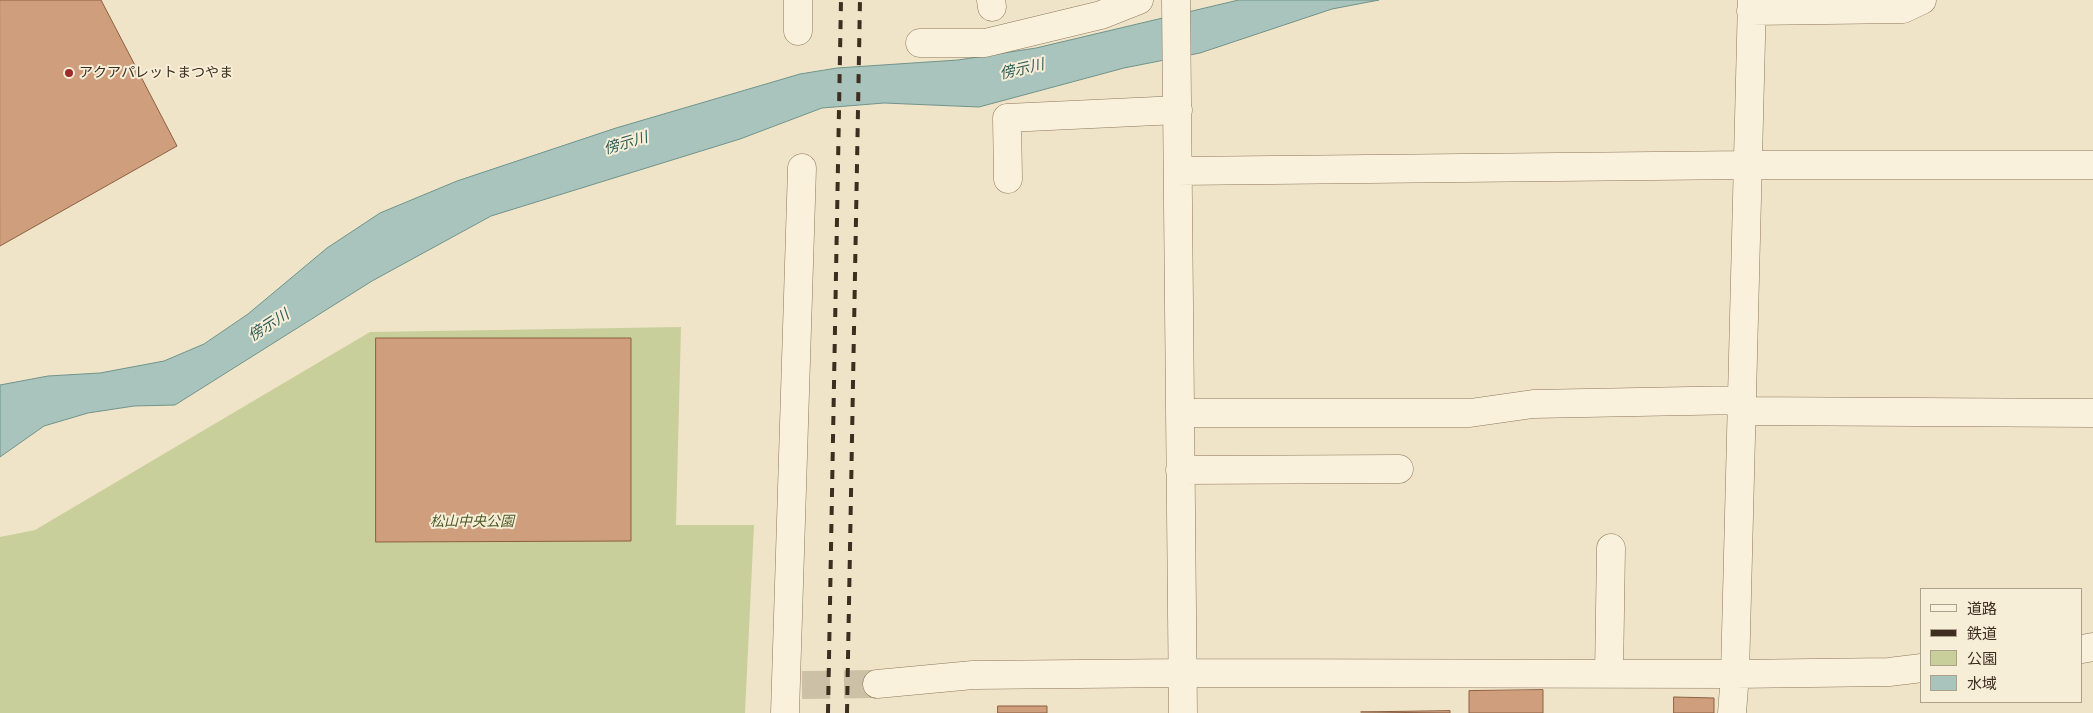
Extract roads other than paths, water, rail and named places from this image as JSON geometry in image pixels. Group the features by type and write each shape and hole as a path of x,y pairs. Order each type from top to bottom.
{"street":[{"path":"798,0 798,31"},
{"path":"920,43 985,43 1101,15 1139,0"},
{"path":"1176,0 1183,713"},
{"path":"1732,713 1735,674 1751,5 1903,9 1922,0"},
{"path":"1008,179 1007,118 1178,110"},
{"path":"1178,171 1748,165 2093,165"},
{"path":"785,713 794,685 802,168"},
{"path":"1180,413 1470,413 1533,404 2093,413"},
{"path":"1180,470 1398,469"},
{"path":"1609,674 1611,548"},
{"path":"876,684 973,675 1183,673 1735,674 1889,672 1920,668"}],"water":[{"name":"傍示川","path":"1239,0 1379,0 1332,9 1200,53 1124,68 979,107 884,103 822,108 740,139 491,216 372,281 175,405 134,406 88,413 44,426 0,457 0,385 48,376 100,373 164,361 204,344 248,314 327,248 380,213 457,181 616,128 800,74 837,68 958,60 1036,48"}],"tunnel":[{"path":"802,685 877,684"}],"railway":[{"path":"828,713 841,0"},
{"path":"847,713 860,0"}],"place":[{"name":"アクアパレットまつやま","path":"69,73"}],"park label":[{"name":"松山中央公園","path":"472,522"}]}
